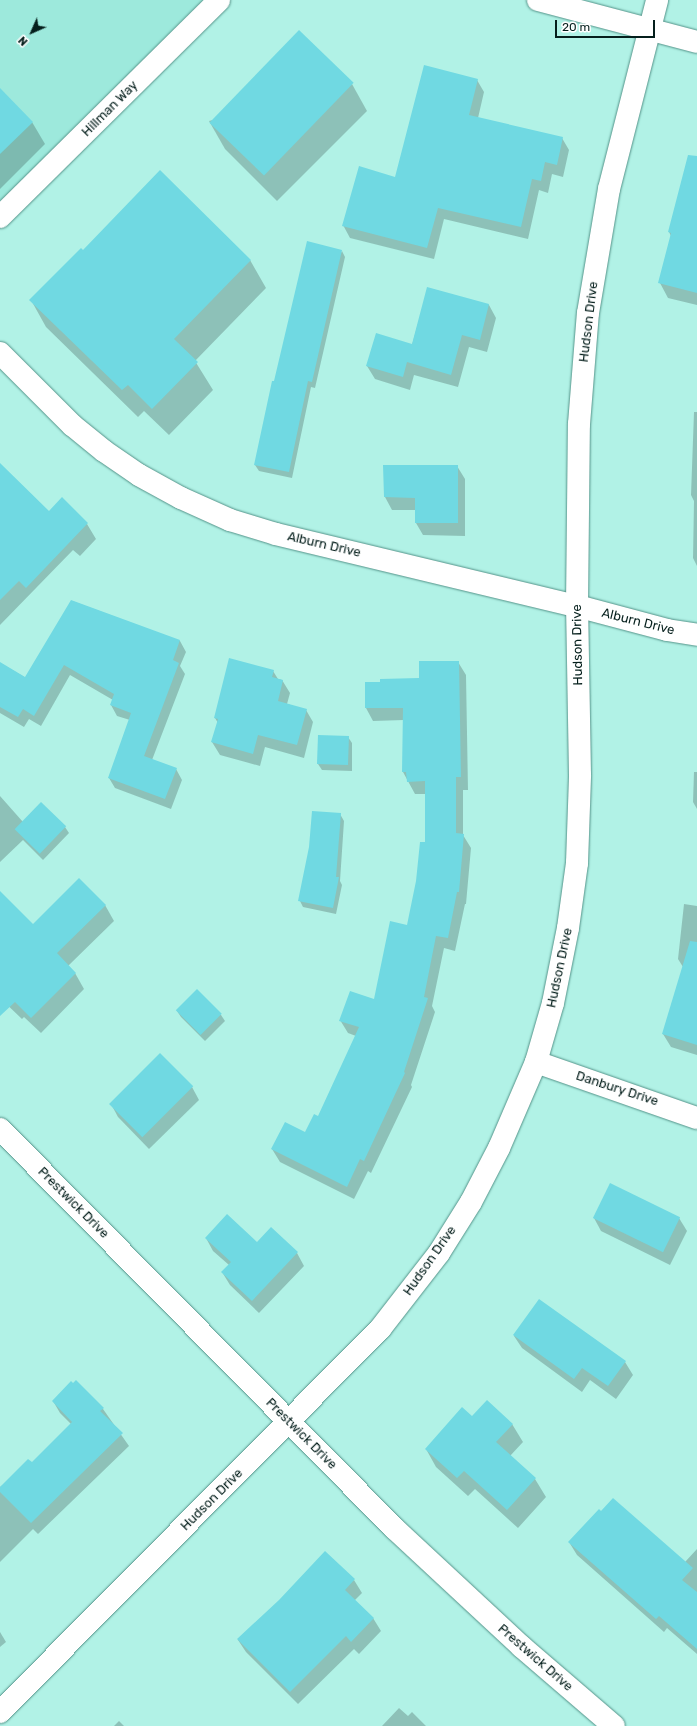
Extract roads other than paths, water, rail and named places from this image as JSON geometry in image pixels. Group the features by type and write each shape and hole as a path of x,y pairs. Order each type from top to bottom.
{"street":[{"name":"Hillman Way","path":"0,217 219,0"},
{"path":"538,0 697,42"},
{"name":"Hudson Drive","path":"0,1712 290,1422 380,1329 439,1253 471,1202 499,1148 536,1062 556,988 568,928 577,863 580,775 577,606 578,424 588,313 609,189 657,0"},
{"name":"Alburn Drive","path":"0,353 72,425 93,442 139,475 181,498 230,520 276,534 577,606 667,630 697,634"},
{"name":"Danbury Drive","path":"536,1062 697,1118"},
{"name":"Prestwick Drive","path":"0,1130 395,1529 522,1647 614,1726"}]}
